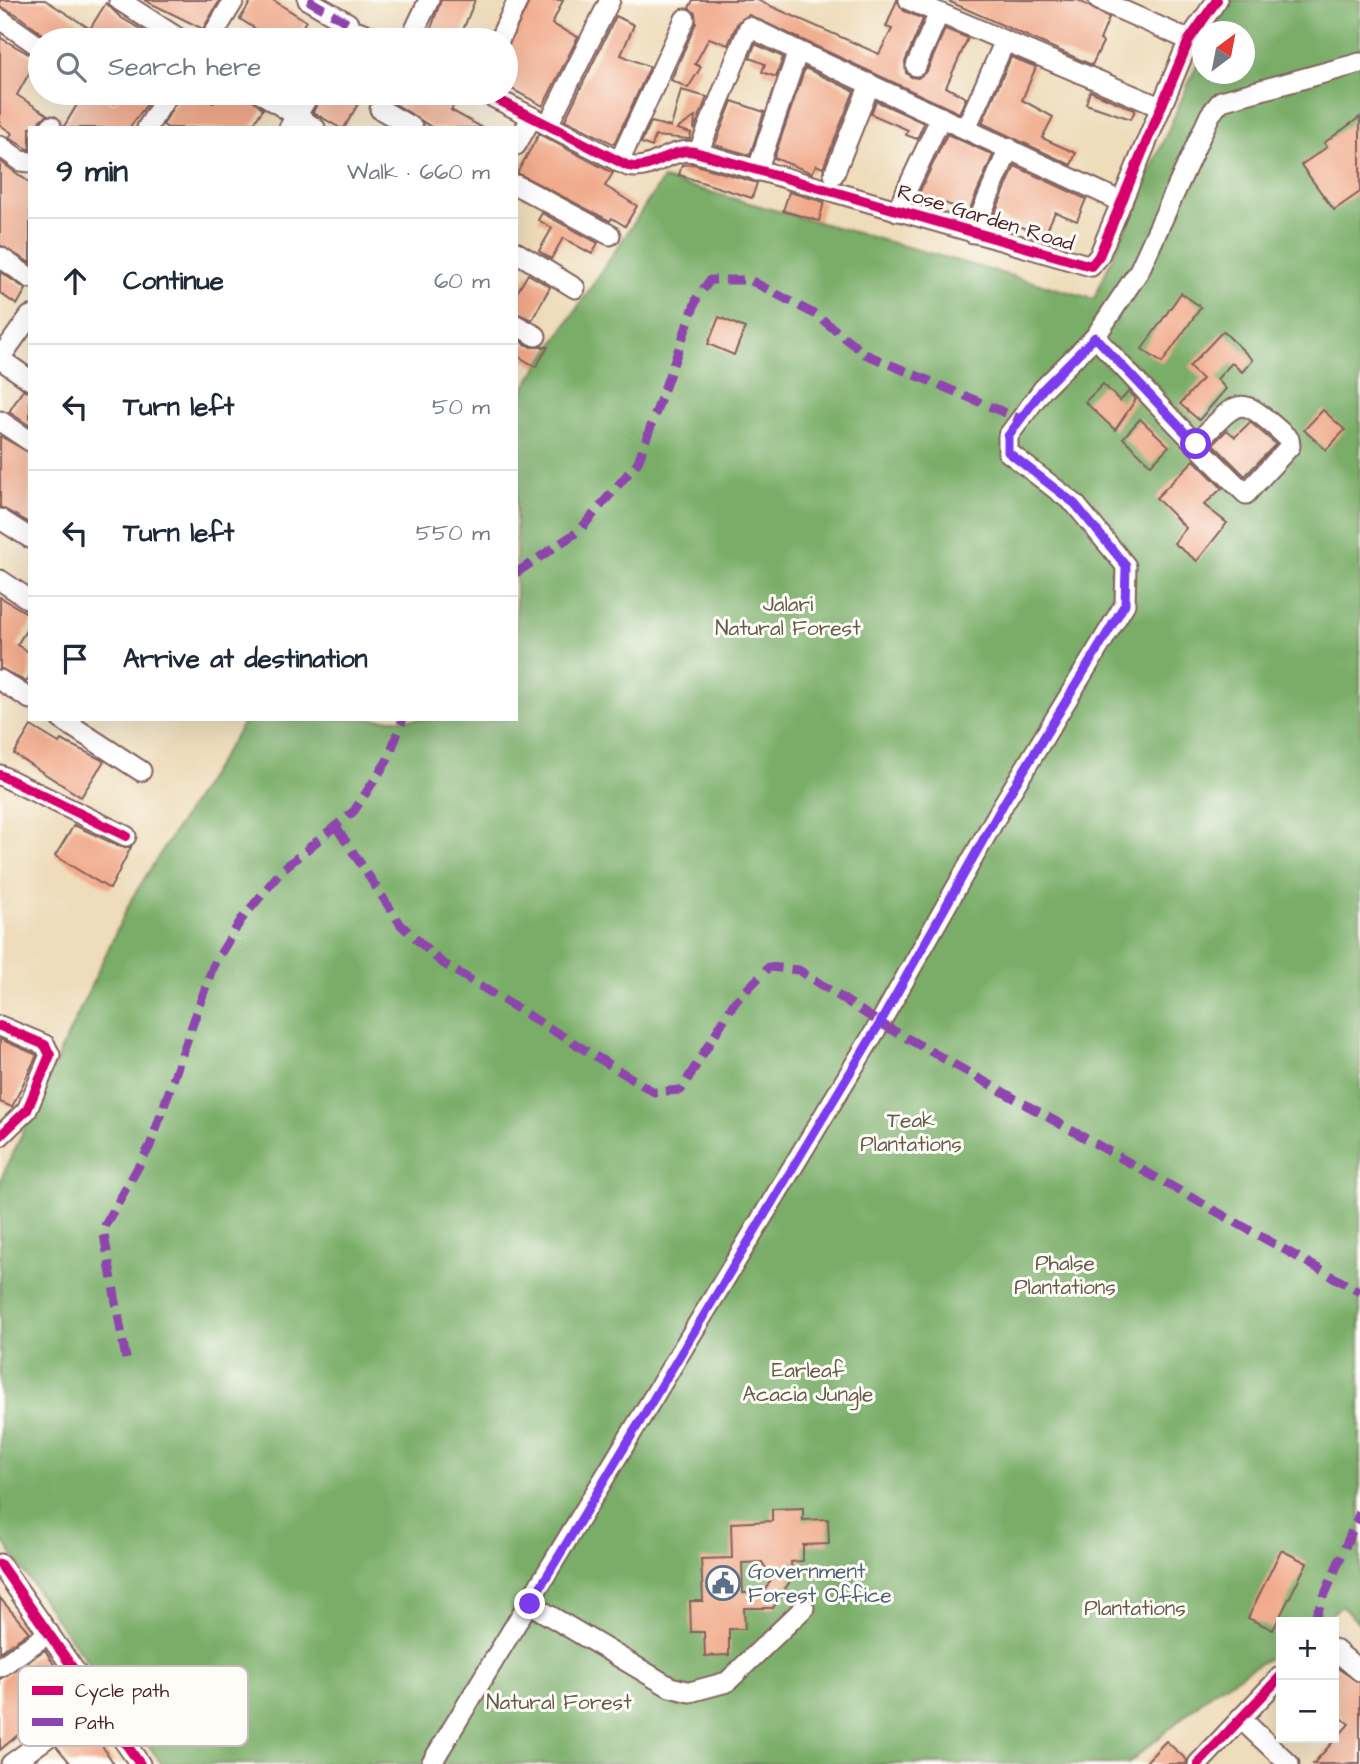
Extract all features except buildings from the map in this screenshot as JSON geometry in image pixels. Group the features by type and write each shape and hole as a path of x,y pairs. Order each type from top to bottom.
{"street":[{"path":"119,0 162,28"},
{"path":"217,28 234,0"},
{"path":"308,0 348,23 347,28"},
{"path":"416,28 429,0"},
{"path":"505,28 518,0"},
{"path":"518,143 540,121 610,0"},
{"path":"909,0 1160,107"},
{"path":"1099,0 1120,4 1189,40"},
{"name":"Rose Garden Road","path":"623,164 643,167 684,150 698,153 1091,266 1099,256 1189,40 1216,0"},
{"path":"916,66 939,13"},
{"path":"0,19 28,39"},
{"path":"509,105 623,164 685,19"},
{"path":"698,153 749,27 1122,202"},
{"path":"966,128 1004,41"},
{"path":"757,171 798,51"},
{"path":"431,1764 880,1023 1004,803 1125,604 1126,566 1075,504 1008,452 1008,436 1043,389 1095,337 1139,271 1210,115 1222,101 1360,63"},
{"path":"834,174 870,84"},
{"path":"148,126 161,105"},
{"path":"274,105 292,122 303,105"},
{"path":"380,109 410,126"},
{"path":"897,211 941,117"},
{"path":"0,146 21,161 28,162"},
{"path":"973,233 1009,148"},
{"path":"518,186 610,235"},
{"path":"518,254 575,288"},
{"path":"0,257 28,277"},
{"path":"28,319 0,359 28,379"},
{"path":"518,326 536,336"},
{"path":"1095,337 1196,444 1246,494 1290,446 1289,439 1252,406 1240,404 1231,407 1196,444"},
{"path":"0,421 28,440"},
{"path":"0,519 28,537"},
{"path":"0,580 28,599"},
{"path":"0,680 28,698"},
{"path":"64,721 141,771"},
{"path":"0,775 126,836"},
{"path":"0,1026 45,1045 50,1055 27,1110 0,1136"},
{"path":"1,1567 71,1666"},
{"path":"530,1604 670,1687 690,1692 727,1682 804,1608"},
{"path":"0,1667 49,1633"},
{"path":"1339,1653 1360,1671"},
{"path":"1198,1764 1277,1680"},
{"path":"1240,1718 1289,1764"},
{"path":"11,1764 36,1746"},
{"path":"127,1746 140,1764"}],"green space":[{"path":"1226,0 1360,0 1360,1624 1341,1606 1329,1617 1276,1617 1276,1654 1212,1692 1128,1764 162,1764 149,1746 248,1746 248,1666 90,1666 0,1536 0,1181 132,898 245,721 518,721 518,397 663,179 1094,299 1192,76 1192,84 1255,84 1255,21 1217,21"}],"marked path":[{"path":"308,0 348,23 350,28"},
{"path":"518,572 579,531 638,462 697,298 710,280 750,280 818,316 865,354 1020,419"},
{"path":"126,1359 103,1229 150,1146 213,966 241,920 283,869 354,811 387,761 402,721"},
{"path":"337,828 401,925 441,962 654,1092 681,1090 734,1003 769,967 799,970 880,1023 1360,1292"},
{"path":"1315,1617 1360,1512"}],"cycle path":[{"path":"509,105 628,166 645,166 677,153 695,152 1091,266 1099,256 1189,40 1217,0"},
{"path":"0,775 126,836"},
{"path":"0,1026 45,1045 50,1055 27,1110 0,1136"},
{"path":"0,1564 71,1666"},
{"path":"1198,1764 1277,1680"},
{"path":"127,1746 140,1764"}],"place":[{"name":"Government Forest Office","path":"723,1583"}],"route":[{"path":"530,1604 880,1023 1004,803 1125,604 1126,566 1075,504 1008,452 1008,436 1043,389 1095,337 1196,444"}],"park label":[{"name":"Jalari Natural Forest","path":"788,616"},
{"name":"Teak Plantations","path":"911,1132"},
{"name":"Phalse Plantations","path":"1065,1275"},
{"name":"Earleaf Acacia Jungle","path":"808,1382"},
{"name":"Plantations","path":"1135,1608"},
{"name":"Natural Forest","path":"559,1702"}]}
